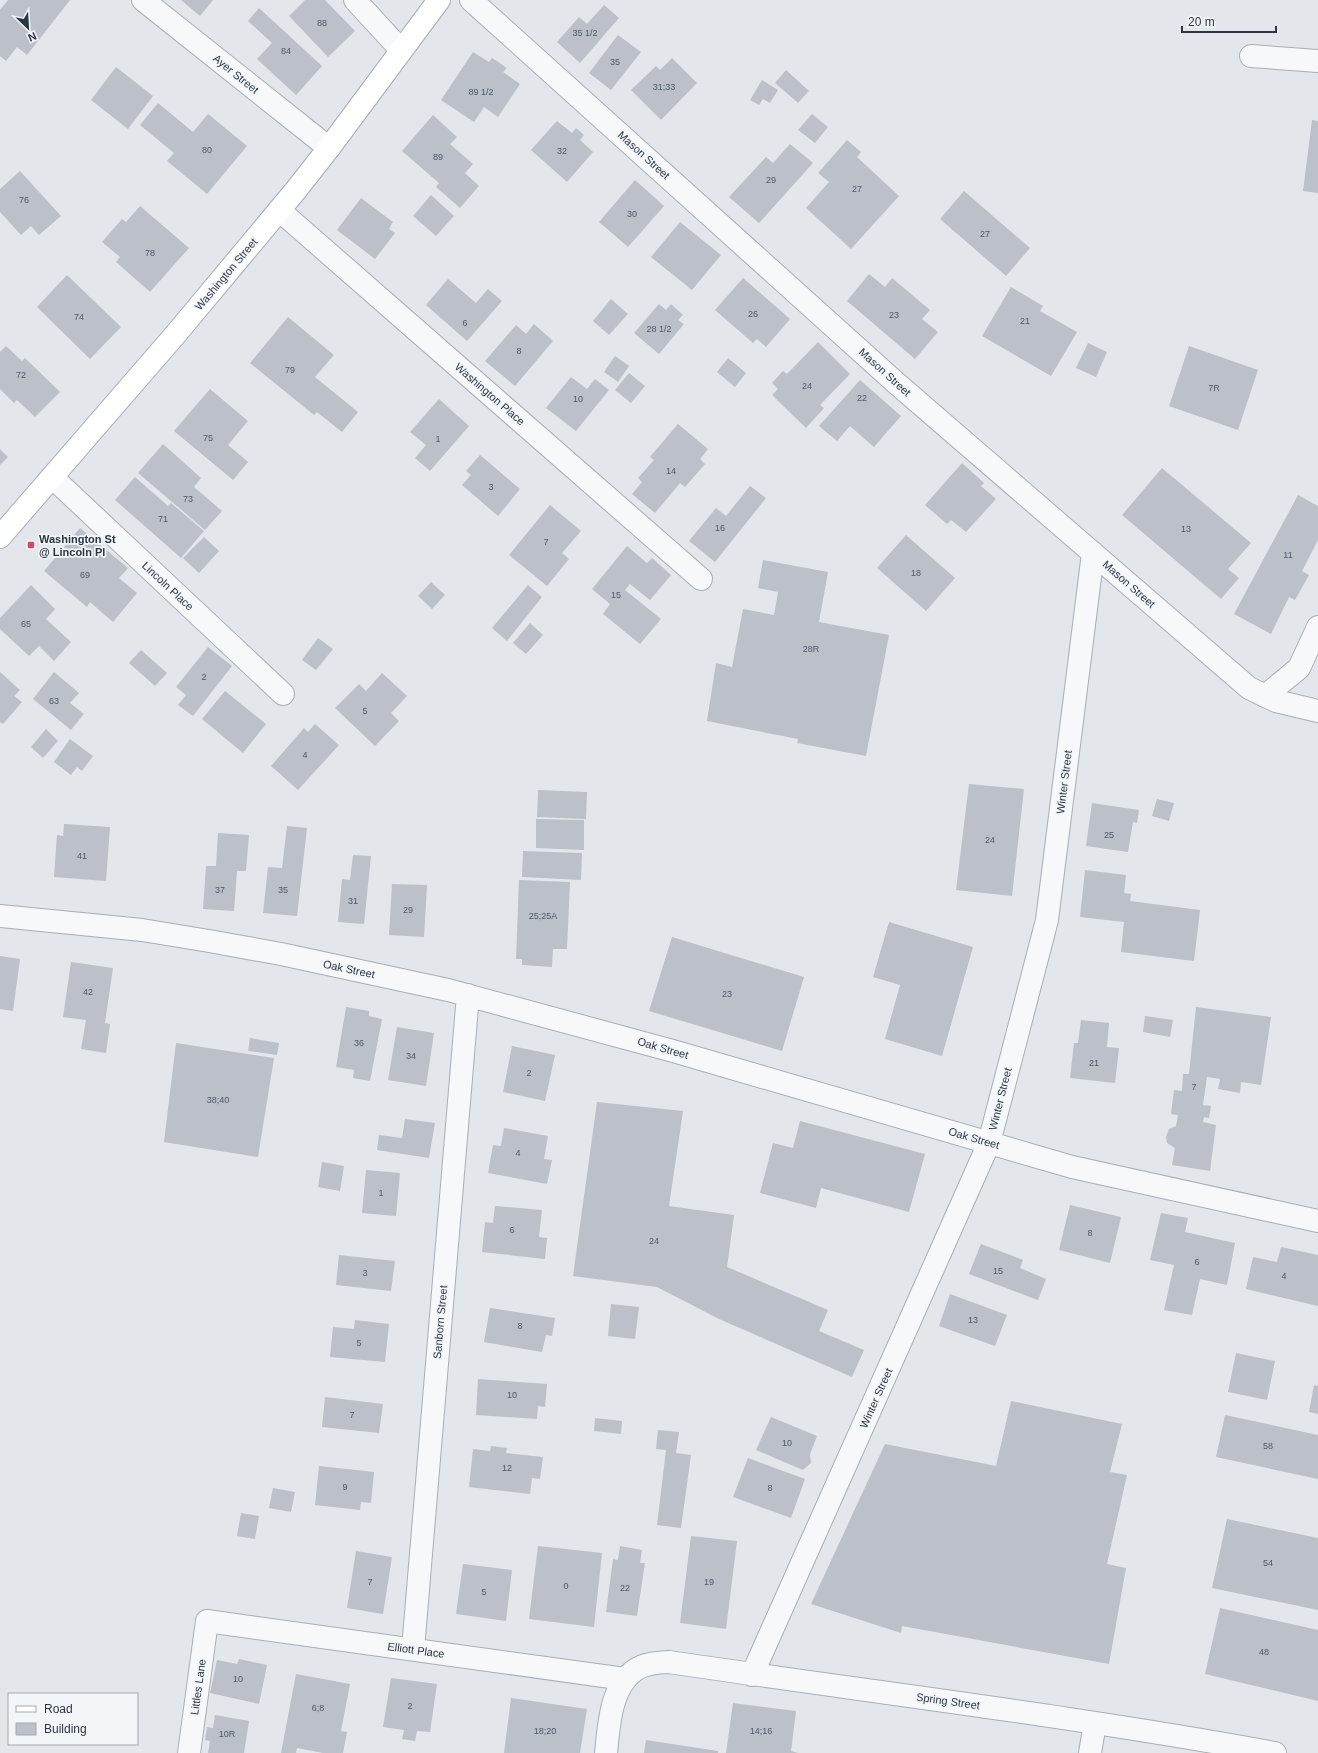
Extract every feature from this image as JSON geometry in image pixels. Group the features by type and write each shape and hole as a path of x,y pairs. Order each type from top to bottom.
{"main road":[{"name":"Washington Street","path":"0,538 175,335 279,210 329,148 439,0"}],"street":[{"name":"Ayer Street","path":"143,0 329,148"},
{"path":"355,0 401,50"},
{"name":"Mason Street","path":"472,0 895,382 1249,688 1276,701 1318,711"},
{"path":"1251,56 1318,61"},
{"name":"Washington Place","path":"279,210 701,579"},
{"name":"Lincoln Place","path":"52,477 283,694"},
{"name":"Winter Street","path":"752,1675 989,1143 1047,920 1093,553"},
{"path":"1265,696 1299,668 1318,627"},
{"name":"Oak Street","path":"0,916 142,930 281,954 468,995 673,1051 1072,1167 1318,1221"},
{"name":"Sanborn Street","path":"413,1650 468,995"},
{"name":"Elliott Place","path":"207,1620 625,1679"},
{"name":"Littles Lane","path":"189,1753 207,1620"},
{"name":"Spring Street","path":"625,1679 636,1669 650,1664 669,1662 752,1675 986,1706 1275,1753"},
{"path":"606,1753 612,1708 625,1679"},
{"path":"1090,1753 1095,1723"}],"building":[{"path":"8,0 70,0 27,55 17,47 6,61 0,56 0,10"},
{"path":"181,0 213,0 200,16"},
{"path":"305,0 325,0 355,31 328,57 289,16"},
{"path":"604,5 619,18 580,63 557,42 579,17 587,24"},
{"path":"259,8 322,66 296,95 257,59 272,43 248,21"},
{"path":"618,35 641,52 611,90 589,73"},
{"path":"473,52 489,62 492,58 507,68 503,72 520,84 498,117 484,107 474,122 441,100"},
{"path":"672,58 697,83 661,120 631,90 656,66 660,70"},
{"path":"116,67 153,96 128,129 91,100"},
{"path":"786,70 809,91 798,103 775,83"},
{"path":"762,80 778,90 770,103 763,99 759,105 750,100"},
{"path":"158,103 193,132 208,114 247,146 207,194 167,161 174,153 140,125"},
{"path":"812,114 828,127 815,143 798,130"},
{"path":"433,115 457,137 450,144 473,164 465,173 479,186 460,208 436,187 439,183 402,151"},
{"path":"1312,120 1318,121 1318,193 1303,191"},
{"path":"557,121 572,133 576,128 584,135 580,140 593,152 567,182 531,150"},
{"path":"847,140 861,152 857,157 899,196 851,249 806,208 829,182 818,173"},
{"path":"790,144 813,163 759,223 729,197 766,157 773,163"},
{"path":"20,171 61,216 39,235 31,226 21,235 0,212 0,189"},
{"path":"635,180 664,206 628,247 599,222"},
{"path":"964,191 1030,248 1006,276 940,219"},
{"path":"431,195 454,216 436,236 413,216"},
{"path":"361,198 393,222 389,229 395,233 375,259 337,230"},
{"path":"140,206 189,248 150,292 116,262 120,257 102,242 122,219 126,222"},
{"path":"680,222 721,255 692,290 651,257"},
{"path":"869,274 885,287 892,278 930,310 922,319 938,332 915,359 847,301"},
{"path":"67,275 121,327 90,359 37,307"},
{"path":"743,278 790,319 766,347 757,339 753,343 715,310"},
{"path":"448,279 476,303 488,289 502,301 467,341 426,305"},
{"path":"1011,287 1043,306 1040,311 1077,332 1051,376 982,336"},
{"path":"611,299 628,314 609,335 593,321"},
{"path":"659,304 666,310 671,304 683,315 678,320 684,324 659,354 634,333"},
{"path":"288,317 334,355 315,377 358,412 342,432 317,412 314,415 250,363"},
{"path":"534,324 553,341 515,386 485,361 516,325 526,334"},
{"path":"818,342 850,374 820,405 824,408 806,428 772,395 778,389 772,383 783,371 787,374"},
{"path":"1088,343 1107,352 1096,377 1076,368"},
{"path":"6,346 22,361 25,358 60,392 35,417 17,400 14,403 0,389 0,352"},
{"path":"1189,346 1258,370 1238,430 1169,406"},
{"path":"615,356 629,366 618,382 604,372"},
{"path":"728,358 746,373 735,387 717,372"},
{"path":"629,373 645,386 631,403 615,390"},
{"path":"571,377 587,389 595,379 609,390 576,431 546,408"},
{"path":"860,380 901,416 874,447 850,426 837,441 819,426"},
{"path":"210,389 248,421 228,445 248,462 233,480 174,431"},
{"path":"439,399 469,426 430,471 415,458 426,445 410,432"},
{"path":"678,424 708,449 700,459 705,464 685,487 680,483 655,513 632,494 642,482 638,478 654,460 650,457"},
{"path":"163,444 201,478 194,487 222,511 205,530 138,473"},
{"path":"0,449 8,457 0,465"},
{"path":"480,455 520,489 498,516 462,485 471,475 466,471"},
{"path":"962,463 984,483 981,486 996,499 966,532 951,520 947,524 925,505"},
{"path":"1162,468 1251,543 1228,569 1239,578 1221,599 1122,515"},
{"path":"135,477 168,506 171,503 204,531 181,558 115,500"},
{"path":"750,486 766,498 715,562 689,541 716,508 726,516"},
{"path":"1298,495 1318,506 1318,540 1302,571 1309,575 1295,600 1289,597 1271,634 1234,614"},
{"path":"550,505 581,531 562,553 569,559 547,586 509,555"},
{"path":"80,528 128,568 119,578 137,593 113,622 90,602 87,607 44,571"},
{"path":"906,535 955,578 926,611 877,568"},
{"path":"204,537 219,551 199,573 183,558"},
{"path":"627,546 647,563 652,558 671,575 650,600 630,584 625,590 661,619 640,644 603,614 610,604 592,589"},
{"path":"763,560 828,572 819,622 889,635 866,756 797,743 798,739 707,721 716,663 732,667 743,609 774,615 778,592 758,588"},
{"path":"431,582 445,595 432,609 418,596"},
{"path":"31,585 55,609 46,619 71,642 54,661 39,646 29,656 0,629 0,618"},
{"path":"528,585 542,597 507,641 492,628"},
{"path":"530,623 543,635 526,654 513,643"},
{"path":"318,638 333,649 316,670 302,660"},
{"path":"208,647 232,666 193,716 178,705 186,695 176,687"},
{"path":"141,650 167,673 155,686 129,663"},
{"path":"0,672 20,690 14,696 22,702 3,724 0,722"},
{"path":"54,672 79,693 70,703 84,714 71,730 33,699"},
{"path":"382,673 407,696 391,713 399,721 375,746 335,708 359,684 366,691"},
{"path":"225,691 266,724 243,753 202,719"},
{"path":"315,724 339,745 298,790 271,766 304,728 308,732"},
{"path":"46,729 58,741 43,758 31,747"},
{"path":"70,739 93,756 82,771 77,767 71,775 54,762"},
{"path":"969,784 1024,789 1012,896 956,890"},
{"path":"538,790 587,792 586,819 537,817"},
{"path":"1157,799 1174,803 1169,821 1152,816"},
{"path":"1092,803 1139,810 1137,823 1133,822 1128,852 1086,846"},
{"path":"536,819 584,820 584,850 536,848"},
{"path":"64,824 110,827 106,881 54,877 57,835 63,836"},
{"path":"287,826 307,828 297,916 263,913 268,867 282,868"},
{"path":"218,833 249,835 246,871 237,871 234,911 203,909 206,866 216,866"},
{"path":"523,851 582,853 581,880 522,877"},
{"path":"353,855 371,856 364,924 338,922 342,879 350,880"},
{"path":"1085,870 1126,875 1124,893 1131,894 1130,901 1200,910 1194,961 1121,952 1124,922 1080,917"},
{"path":"519,880 570,882 567,949 553,949 552,967 522,965 522,959 516,959"},
{"path":"392,884 427,885 424,937 389,935"},
{"path":"889,922 973,947 942,1056 885,1039 900,985 873,977"},
{"path":"672,937 804,977 782,1051 649,1011"},
{"path":"0,956 20,959 13,1011 0,1009"},
{"path":"71,962 113,968 105,1023 110,1024 106,1053 81,1049 86,1020 63,1017"},
{"path":"346,1007 369,1011 369,1016 382,1019 370,1081 353,1078 354,1070 336,1067"},
{"path":"1196,1007 1271,1017 1261,1085 1241,1082 1240,1093 1218,1089 1220,1079 1207,1077 1203,1105 1211,1106 1209,1118 1204,1117 1203,1122 1216,1125 1210,1171 1172,1165 1175,1148 1167,1143 1166,1137 1169,1129 1176,1126 1178,1115 1171,1114 1174,1090 1182,1091 1183,1074 1189,1074"},
{"path":"1145,1016 1173,1020 1170,1037 1143,1032"},
{"path":"1081,1020 1109,1023 1107,1047 1119,1048 1115,1083 1070,1078 1074,1043 1078,1043"},
{"path":"397,1027 434,1033 426,1086 388,1080"},
{"path":"250,1038 279,1043 277,1055 248,1051"},
{"path":"176,1043 274,1058 258,1157 164,1142"},
{"path":"512,1046 555,1055 545,1101 503,1092"},
{"path":"597,1102 683,1111 669,1206 734,1215 727,1267 828,1310 819,1331 864,1350 852,1377 719,1319 657,1287 573,1276"},
{"path":"405,1119 435,1123 429,1158 377,1150 379,1135 402,1138"},
{"path":"800,1121 925,1154 909,1212 821,1188 816,1208 760,1193 773,1143 793,1148"},
{"path":"504,1128 548,1136 544,1159 552,1160 547,1184 488,1173 493,1145 501,1146"},
{"path":"322,1162 344,1166 340,1191 318,1187"},
{"path":"366,1170 400,1173 396,1216 362,1213"},
{"path":"1070,1205 1121,1217 1110,1263 1059,1250"},
{"path":"495,1206 542,1210 539,1237 547,1238 545,1259 482,1252 485,1222 493,1223"},
{"path":"1161,1213 1188,1218 1185,1232 1235,1243 1227,1285 1200,1279 1192,1315 1164,1310 1174,1265 1150,1260"},
{"path":"981,1244 1023,1260 1020,1268 1046,1279 1038,1300 969,1274"},
{"path":"1281,1247 1318,1255 1318,1306 1246,1289 1253,1257 1277,1262"},
{"path":"339,1255 395,1261 391,1291 336,1285"},
{"path":"950,1294 1007,1315 995,1346 939,1326"},
{"path":"611,1304 639,1307 635,1339 608,1336"},
{"path":"490,1308 555,1318 552,1336 546,1335 542,1352 484,1342"},
{"path":"355,1320 389,1324 385,1362 330,1357 333,1327 354,1329"},
{"path":"1236,1353 1275,1361 1267,1400 1228,1392"},
{"path":"478,1379 547,1384 545,1407 538,1406 537,1419 476,1415"},
{"path":"1314,1385 1318,1386 1318,1414 1309,1412"},
{"path":"325,1397 383,1404 379,1433 322,1427"},
{"path":"1011,1401 1122,1424 1110,1472 1127,1475 1107,1564 1126,1568 1109,1664 902,1626 901,1633 811,1604 885,1444 996,1466"},
{"path":"1225,1415 1318,1435 1318,1479 1216,1457"},
{"path":"771,1417 817,1436 810,1454 811,1463 803,1470 756,1450"},
{"path":"595,1418 622,1421 621,1434 594,1431"},
{"path":"658,1430 679,1432 676,1453 691,1455 681,1528 657,1525 666,1450 656,1449"},
{"path":"491,1446 507,1448 506,1453 543,1457 540,1479 532,1478 530,1494 469,1487 473,1449 490,1451"},
{"path":"748,1458 805,1479 791,1518 733,1497"},
{"path":"319,1466 374,1472 371,1503 361,1502 360,1510 315,1505"},
{"path":"273,1488 295,1492 291,1512 269,1508"},
{"path":"241,1513 259,1516 255,1539 237,1536"},
{"path":"1227,1519 1318,1538 1318,1610 1212,1588"},
{"path":"691,1536 737,1541 726,1629 680,1623"},
{"path":"538,1546 602,1553 594,1627 529,1619"},
{"path":"620,1546 642,1550 640,1563 645,1563 637,1616 606,1612 613,1559 618,1560"},
{"path":"356,1551 392,1557 383,1614 347,1608"},
{"path":"463,1564 512,1570 506,1621 456,1614"},
{"path":"1220,1608 1318,1630 1318,1701 1205,1674"},
{"path":"239,1659 267,1665 259,1704 210,1693 217,1660 237,1664"},
{"path":"296,1674 350,1684 341,1731 347,1732 343,1753 323,1753 297,1748 296,1753 281,1753"},
{"path":"391,1678 437,1684 430,1732 417,1731 415,1741 402,1739 404,1730 383,1727"},
{"path":"511,1698 587,1709 580,1753 504,1753"},
{"path":"733,1703 796,1711 791,1751 798,1753 726,1753"},
{"path":"215,1715 249,1721 244,1753 208,1753 210,1741 205,1740 207,1727 213,1728"},
{"path":"646,1740 718,1751 718,1753 644,1753"}],"place":[{"name":"Washington St @ Lincoln Pl","path":"31,545"}]}
